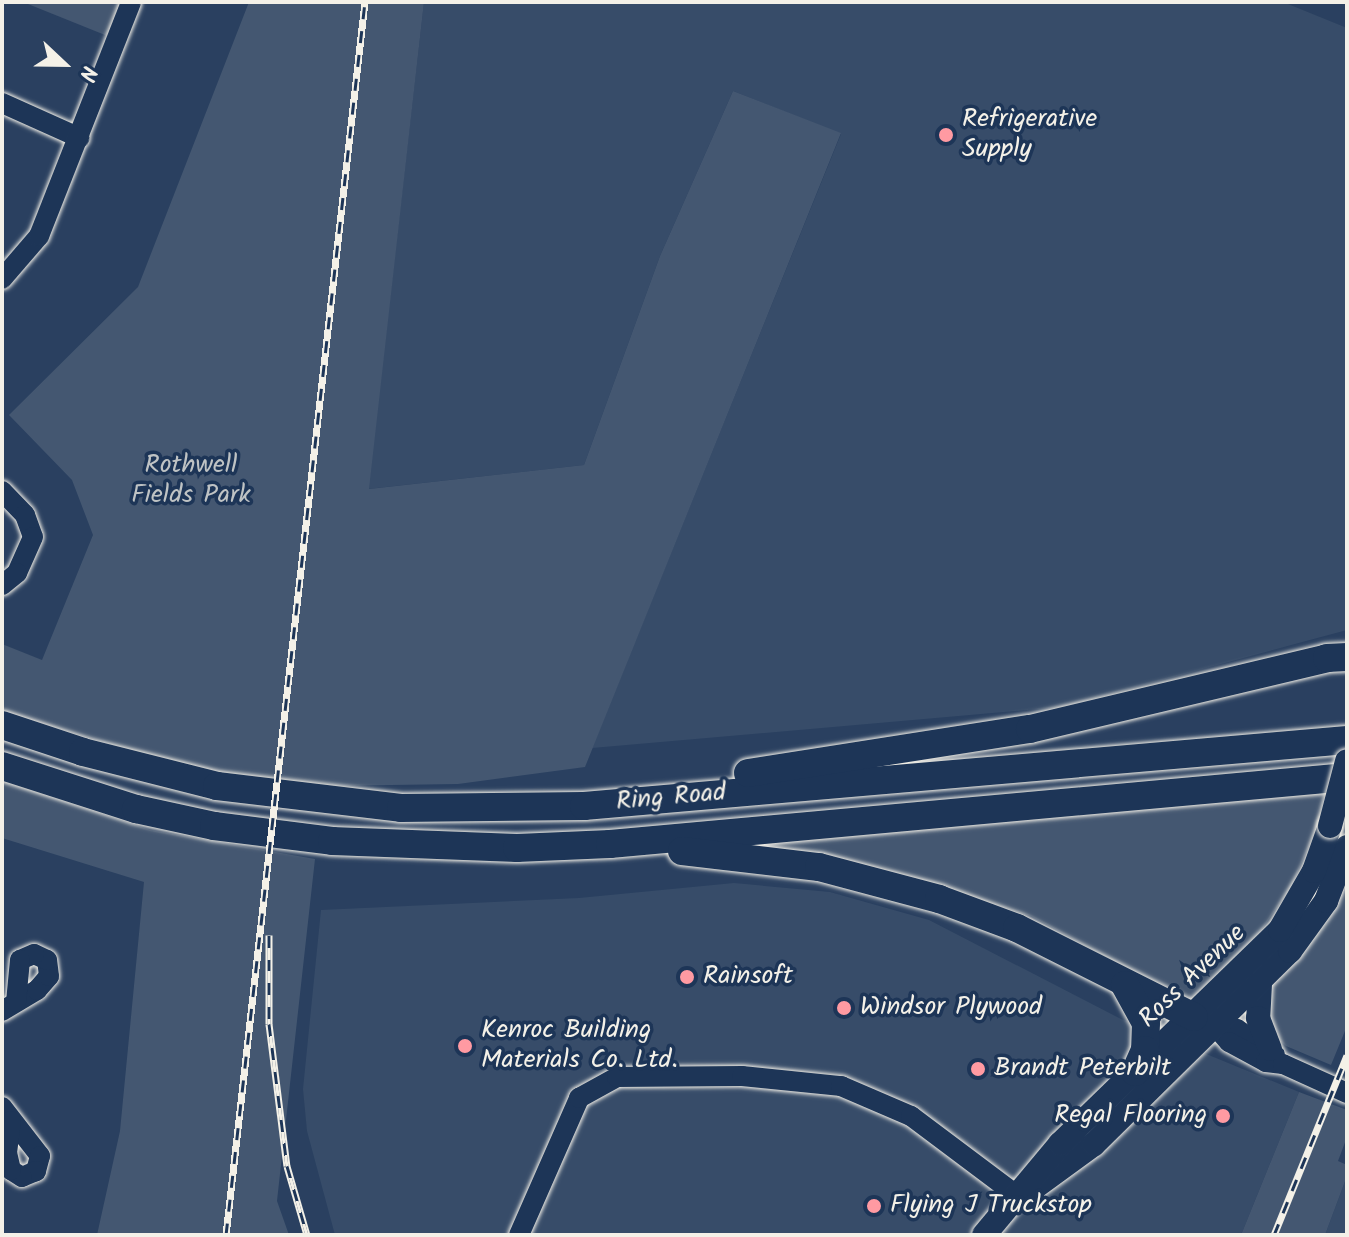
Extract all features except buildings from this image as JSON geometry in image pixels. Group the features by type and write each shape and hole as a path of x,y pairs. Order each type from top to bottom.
{"highway":[{"path":"461,807 894,753 1030,729 1327,658 1347,657"},
{"name":"Ring Road","path":"2,725 83,752 217,786 339,804 461,807 584,806 1347,740"},
{"name":"Ring Road","path":"2,766 136,809 258,832 421,847 610,844 1347,777"},
{"path":"610,844 764,859 872,879 1017,928 1205,1022"},
{"path":"1124,984 1146,1023 1145,1050 1135,1072"}],"main road":[{"name":"Ross Avenue","path":"1019,1197 1076,1160 1205,1022 1280,930 1314,871 1347,761"},
{"name":"Ross Avenue","path":"984,1235 1019,1197 1060,1144 1135,1072 1260,984 1310,926 1347,847"},
{"path":"1260,984 1258,1018 1276,1056"}],"street":[{"path":"2,279 39,236 131,2"},
{"path":"2,103 80,138"},
{"path":"2,491 25,515 33,537 17,573 2,585"},
{"path":"1205,1022 1229,1042 1266,1062 1276,1056 1347,1093"},
{"path":"519,1235 579,1098 617,1077 742,1076 841,1086 911,1116 1019,1197"}],"shaded area":[{"path":"424,2 1283,2 1347,28 1347,630 1062,707 592,748 841,134 733,91 660,256 584,465 368,489"},
{"path":"734,883 830,892 929,920 1121,1019 1299,1092 1241,1235 335,1235 307,1131 303,1089 321,910 579,898"},
{"path":"1347,1176 1347,1235 1325,1235"}],"green space":[{"path":"23,2 124,2 110,37"},
{"name":"Rothwell Fields Park","path":"249,2 424,2 369,489 584,465 660,256 733,91 841,133 585,767 458,784 324,786 222,778 2,711 2,644 42,660 93,535 72,480 9,415 138,287"},
{"path":"2,781 150,830 315,859 277,1201 289,1235 97,1235 120,1131 144,882 2,838"},
{"path":"1326,787 1317,827 1291,887 1260,932 1190,1002 1031,916 890,871 801,851 760,849 762,839"},
{"path":"1347,881 1347,1026 1331,1065 1286,1046 1269,1030 1265,993 1325,923"},
{"path":"1299,1092 1347,1110 1347,1137 1338,1161 1347,1165 1347,1176 1325,1235 1241,1235"}],"railway":[{"path":"226,1235 365,2"},
{"path":"269,935 269,1024 287,1166 307,1235"},
{"path":"1274,1235 1347,1055"}],"place":[{"name":"Refrigerative Supply","path":"946,135"},
{"name":"Rainsoft","path":"687,977"},
{"name":"Windsor Plywood","path":"844,1008"},
{"name":"Kenroc Building Materials Co. Ltd.","path":"465,1046"},
{"name":"Brandt Peterbilt","path":"978,1069"},
{"name":"Regal Flooring","path":"1223,1116"},
{"name":"Flying J Truckstop","path":"874,1206"}]}
